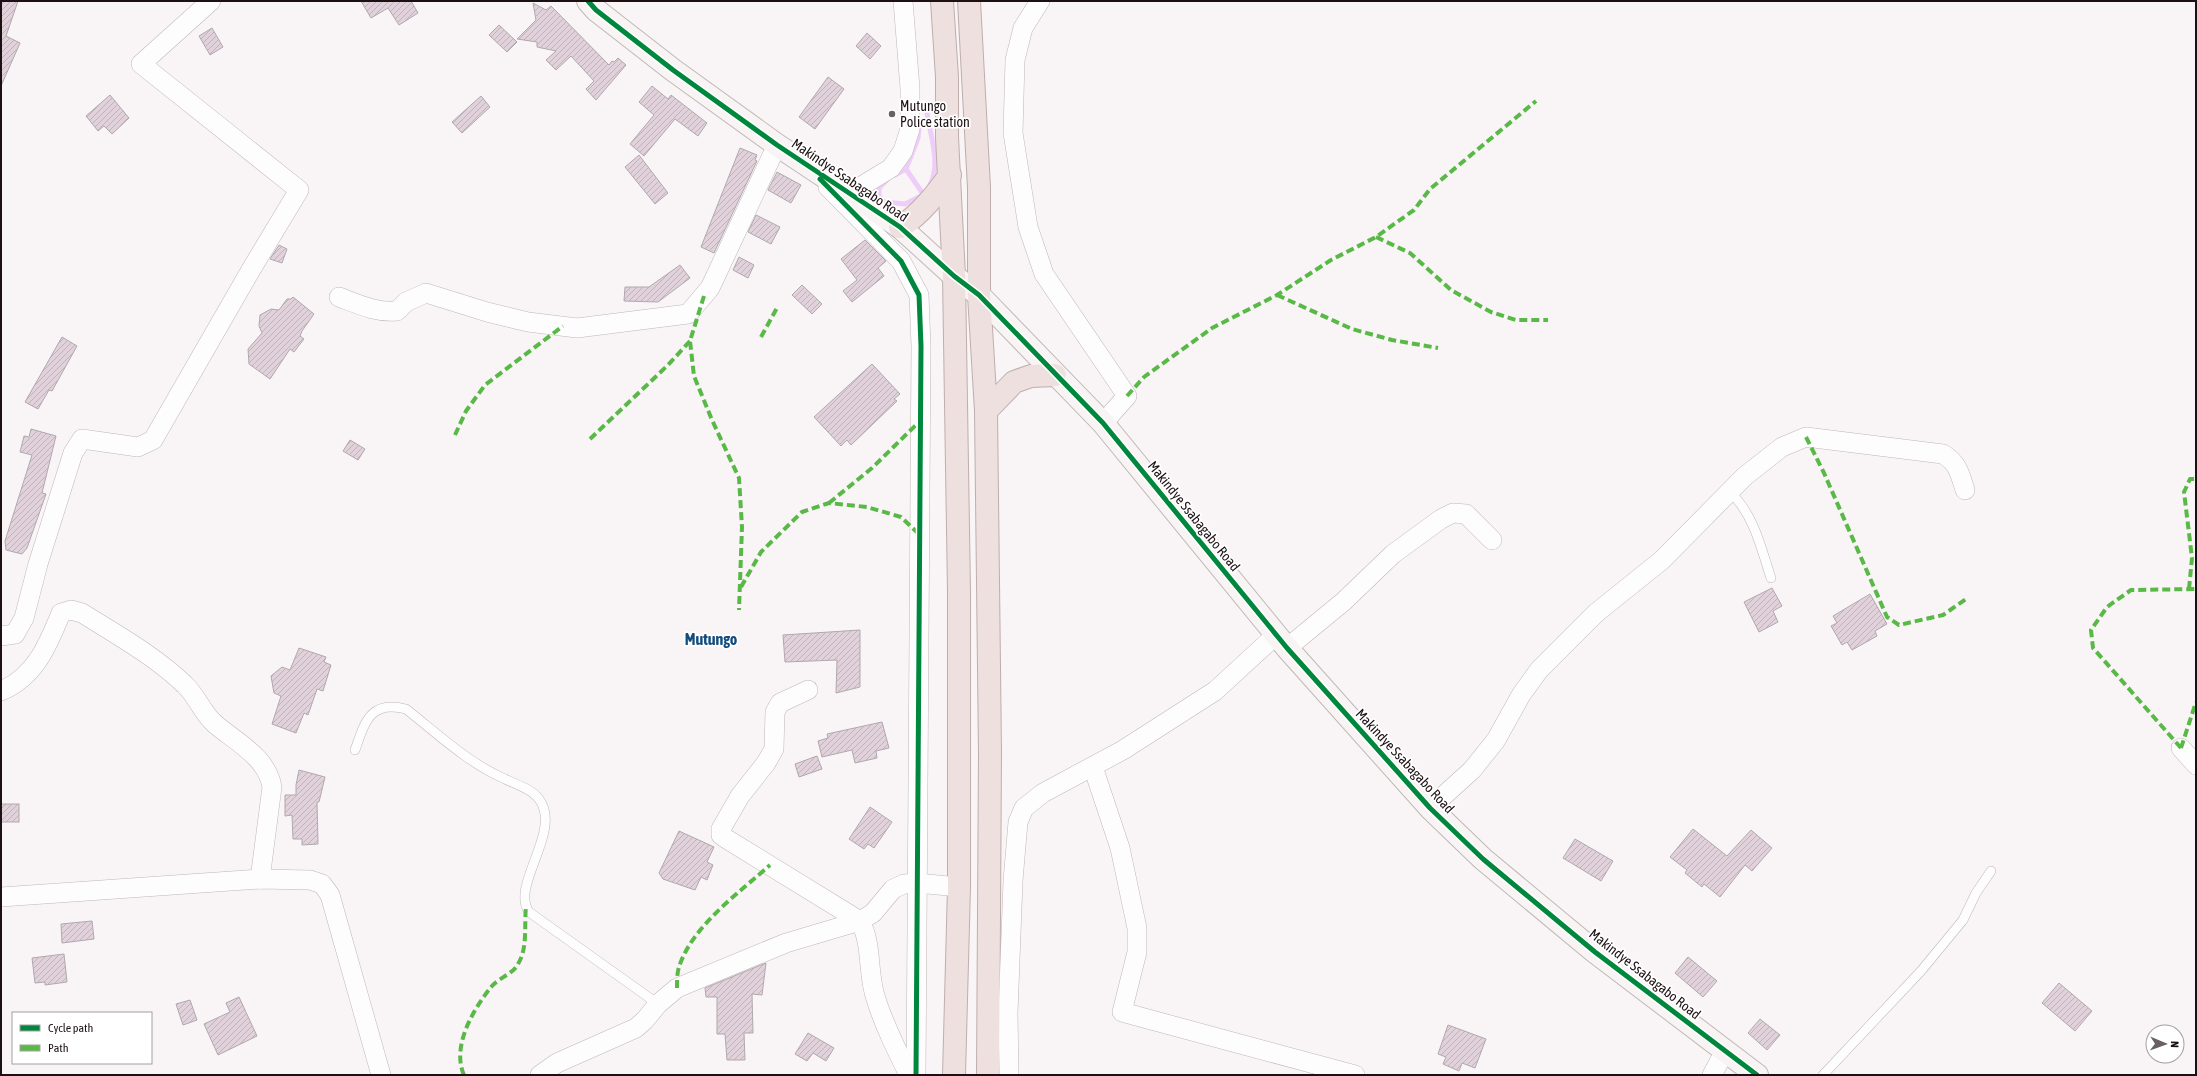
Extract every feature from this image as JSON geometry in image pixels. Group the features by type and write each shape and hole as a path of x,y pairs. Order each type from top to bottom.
{"highway":[{"path":"942,1 947,77 947,137 954,276 959,592 959,887 954,1075"},
{"path":"969,1 979,188 979,295 986,411 990,753 988,1075"},
{"path":"900,227 909,222 937,192 950,175"},
{"path":"986,411 1014,382 1031,376 1055,375"}],"street":[{"path":"1,636 15,634 24,618 38,564 73,453 82,439 138,447 154,440 252,268 299,190 141,64 211,1"},
{"name":"Makindye Ssabagabo Road","path":"588,1 596,10 673,70 777,145 900,227 954,276 979,295 1102,424 1282,642 1430,808 1483,860 1583,942 1757,1075"},
{"path":"850,193 891,168 903,151 910,129 910,88 903,1"},
{"path":"1040,1 1023,28 1015,60 1013,133 1017,164 1028,227 1044,274 1127,396 1102,424"},
{"path":"339,297 372,310 385,312 397,311 406,302 426,293 487,312 528,322 577,328 688,314 710,288 777,145"},
{"path":"800,160 868,226 901,261 919,295 921,354 916,1075"},
{"path":"1430,808 1472,770 1496,740 1521,695 1539,670 1596,613 1662,560 1731,493 1745,476 1782,447 1806,437 1943,454 1953,460 1959,470 1964,490"},
{"path":"1009,1075 1008,1013 1012,881 1018,822 1024,808 1043,793 1123,750 1215,691 1282,642 1343,602 1393,554 1441,519 1453,513 1466,514 1492,540"},
{"path":"1,691 17,684 32,670 61,613 71,610 82,613 155,659 186,686 206,715 257,758 270,775 272,788 260,879"},
{"path":"808,690 780,703 775,712 774,749 766,763 740,796 721,829 721,835 860,921 867,940 875,998 909,1075"},
{"path":"2181,748 2196,765"},
{"path":"1093,767 1120,848 1137,928 1137,952 1122,1012 1355,1075"},
{"path":"1,898 260,879 310,880 322,884 330,895 381,1075"},
{"path":"540,1075 557,1063 636,1028 645,1020 658,1004 676,988 786,943 860,921 874,913 893,889 904,884 917,883 959,887"},
{"path":"1712,1075 1725,1051"}],"lane":[{"path":"1731,493 1741,502 1747,512 1771,578"},
{"path":"356,750 366,721 376,710 392,706 406,710 485,770 528,790 539,798 545,814 544,831 527,885 526,907 529,912 658,1004"},
{"path":"1823,1075 1921,971 1962,920 1976,893 1991,871"}],"building":[{"path":"1,1 18,1 6,36 20,43 1,86"},
{"path":"361,1 411,1 418,13 399,25 388,8 371,18"},
{"path":"533,3 546,10 551,6 609,65 612,61 614,62 618,58 626,65 596,100 586,89 594,81 571,56 556,70 546,60 556,51 537,47 537,42 517,39 536,20"},
{"path":"499,25 517,42 507,52 489,35"},
{"path":"212,28 223,47 210,55 199,36"},
{"path":"867,33 881,46 870,59 856,46"},
{"path":"828,77 844,89 815,129 799,117"},
{"path":"652,86 668,99 671,95 707,123 698,136 675,119 644,156 630,144 654,115 639,102"},
{"path":"110,95 129,118 112,134 104,126 98,131 86,116"},
{"path":"481,96 490,107 462,133 452,122"},
{"path":"740,148 757,155 755,160 757,161 714,253 701,247"},
{"path":"639,155 668,193 655,204 625,167"},
{"path":"777,172 801,185 791,203 768,190"},
{"path":"756,215 780,227 771,244 748,232"},
{"path":"865,240 886,261 878,268 884,276 852,302 843,291 857,280 841,259"},
{"path":"279,245 287,249 282,263 270,259"},
{"path":"739,257 754,265 748,278 733,270"},
{"path":"680,265 690,278 658,302 624,301 625,287 649,287"},
{"path":"802,285 822,304 812,314 792,295"},
{"path":"293,297 314,314 300,336 304,339 294,352 290,349 270,379 249,364 248,349 262,333 259,326 260,315 271,309 279,310 287,299 291,299"},
{"path":"62,337 77,346 52,391 49,390 38,409 25,402"},
{"path":"872,364 900,394 894,399 897,401 851,445 847,440 841,446 814,417"},
{"path":"31,429 56,436 42,493 46,494 27,548 22,554 6,550 5,541 32,455 20,452 24,436 29,437"},
{"path":"350,440 365,449 358,460 343,451"},
{"path":"1772,588 1782,606 1773,611 1778,622 1759,632 1744,602"},
{"path":"1870,594 1887,624 1875,631 1877,636 1852,650 1847,642 1842,645 1831,626 1837,623 1833,616"},
{"path":"860,630 860,687 836,693 837,660 785,662 783,635"},
{"path":"299,648 326,657 324,662 331,665 323,691 317,689 308,715 304,713 296,733 272,724 281,696 274,693 271,676 282,667 290,670"},
{"path":"882,722 889,748 876,751 877,758 855,763 852,750 822,757 818,741 828,738 827,734"},
{"path":"817,756 822,769 799,777 795,764"},
{"path":"299,770 325,777 319,802 317,802 318,844 302,845 302,839 293,839 292,815 285,816 285,795 296,795"},
{"path":"1,804 19,804 19,822 1,822"},
{"path":"870,807 892,822 874,848 868,844 864,849 849,839"},
{"path":"1693,829 1727,856 1751,830 1772,848 1752,871 1745,865 1720,897 1704,884 1702,887 1685,873 1687,870 1670,857"},
{"path":"679,831 714,847 707,862 713,865 707,880 701,877 695,890 663,879 659,873"},
{"path":"1575,839 1613,861 1601,881 1563,858"},
{"path":"92,921 94,939 62,943 61,924"},
{"path":"64,954 67,982 45,985 45,982 35,983 32,958"},
{"path":"1688,957 1717,981 1703,997 1675,973"},
{"path":"766,963 762,995 752,994 753,1033 744,1033 745,1060 727,1060 725,1034 717,1034 717,997 706,997 705,988"},
{"path":"2059,983 2092,1011 2075,1031 2042,1003"},
{"path":"239,997 257,1036 218,1055 204,1024 230,1012 226,1003"},
{"path":"190,1000 197,1020 183,1025 176,1004"},
{"path":"1760,1019 1780,1035 1767,1050 1748,1033"},
{"path":"1448,1025 1486,1039 1475,1068 1462,1063 1459,1071 1443,1064 1446,1057 1438,1054"},
{"path":"808,1033 834,1048 826,1061 813,1053 807,1061 795,1054"}],"waterway":[{"path":"926,105 935,157 935,168 929,187"},
{"path":"895,175 906,169 918,138 919,128"},
{"path":"906,169 923,194"},
{"path":"888,179 879,188 879,196 884,202 905,204 921,196"}],"marked path":[{"path":"1127,396 1144,377 1212,328 1277,295 1331,260 1376,237 1414,210 1430,189 1536,101"},
{"path":"1376,237 1410,253 1451,290 1491,312 1516,320 1548,320"},
{"path":"1277,295 1352,329 1392,340 1438,348"},
{"path":"704,296 690,341 694,376 712,420 739,478 742,527 739,610"},
{"path":"761,337 778,306"},
{"path":"455,435 466,411 485,385 563,326"},
{"path":"590,439 668,365 690,341"},
{"path":"829,503 872,468 920,421"},
{"path":"1806,437 1824,473 1887,617 1899,625 1943,615 1966,599"},
{"path":"2189,589 2192,558 2184,492 2190,479 2196,479"},
{"path":"741,587 761,552 802,512 829,503 867,507 901,517 920,535"},
{"path":"2181,748 2093,648 2091,630 2107,607 2131,590 2196,589"},
{"path":"2181,748 2196,702"},
{"path":"677,988 677,974 679,967 685,952 694,938 731,898 770,865"},
{"path":"464,1075 460,1052 466,1028 478,1005 492,986 513,970 521,958 524,944 526,907"}],"cycle path":[{"path":"588,1 596,10 673,70 777,145 900,227 954,276 979,295 1103,423 1287,648 1430,808 1483,859 1595,952 1757,1075"},
{"path":"820,179 901,261 919,295 921,346 916,1075"}],"place":[{"name":"Mutungo Police station","path":"892,114"}],"district":[{"name":"Mutungo","path":"711,639"}]}
